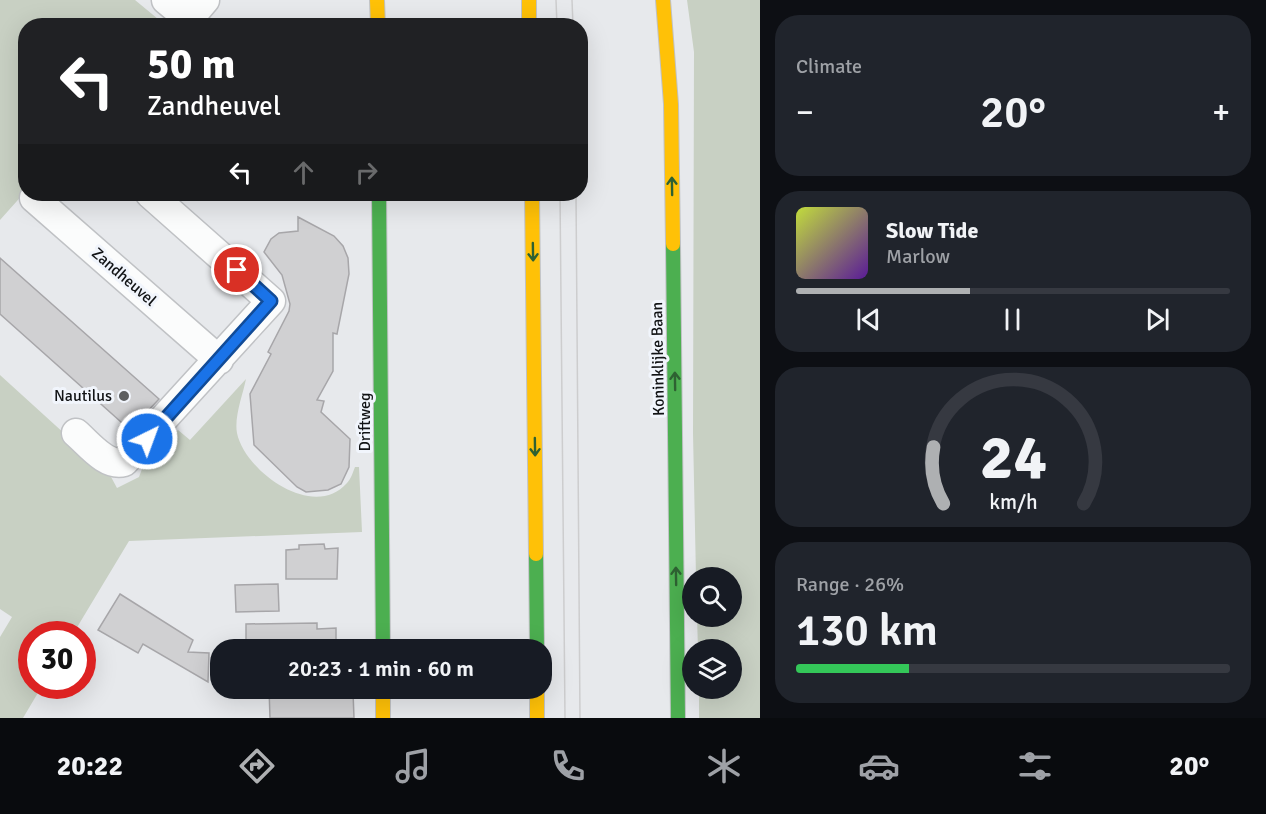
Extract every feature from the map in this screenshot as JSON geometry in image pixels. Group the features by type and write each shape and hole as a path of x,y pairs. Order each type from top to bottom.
{"main road":[{"path":"377,0 378,18"},
{"path":"529,0 530,18"},
{"name":"Koninklijke Baan","path":"663,0 671,104 678,718"},
{"name":"Driftweg","path":"379,201 383,639"},
{"path":"532,201 537,639"},
{"path":"383,699 383,718"},
{"path":"537,699 537,718"}],"street":[{"path":"166,0 192,15"},
{"name":"Zandheuvel","path":"37,201 219,360"},
{"path":"76,433 110,461 118,464 124,462 271,301 158,201"}],"shaded area":[{"path":"0,0 135,0 157,18 18,18 18,200 0,220"},
{"path":"687,0 760,0 760,718 699,718 699,699 742,699 742,639 698,639 697,627 742,627 742,567 696,567 693,433 694,52"},
{"path":"0,375 110,475 117,488 139,477 142,469 178,430 190,440 246,379 238,413 237,433 253,463 267,476 283,487 300,494 317,497 333,493 348,481 355,467 359,467 362,532 129,541 81,621 18,621 18,699 34,699 23,718 0,718 0,637 12,617 0,609"}],"building":[{"path":"298,217 334,236 343,246 348,258 349,274 337,334 333,333 333,371 317,400 324,401 321,412 350,439 349,467 341,484 328,490 306,492 297,487 254,445 250,394 271,354 268,352 289,311 290,304 282,275 264,252 271,239 279,233 298,231"},
{"path":"0,258 159,399 130,430 0,314"},
{"path":"324,544 325,549 338,548 337,579 286,579 286,550 299,549 299,545"},
{"path":"278,584 279,611 236,612 235,585"},
{"path":"120,594 193,640 188,652 209,653 208,682 143,644 138,653 98,630"},
{"path":"317,623 317,629 336,628 336,639 246,639 246,624"},
{"path":"269,699 353,699 354,718 270,718"}],"tram line":[{"path":"556,0 557,18"},
{"path":"572,0 573,18"},
{"path":"560,201 565,718"},
{"path":"576,201 580,718"}],"traffic: fast":[{"path":"379,201 383,639"},
{"path":"673,244 678,718"},
{"path":"536,554 537,639"}],"traffic: slow":[{"path":"377,0 378,18"},
{"path":"529,0 529,18"},
{"path":"663,0 671,104 673,244"},
{"path":"532,201 536,554"},
{"path":"383,699 383,718"},
{"path":"537,699 537,718"}],"place":[{"name":"Nautilus","path":"124,396"}],"route":[{"path":"147,439 271,301 237,270"}]}
